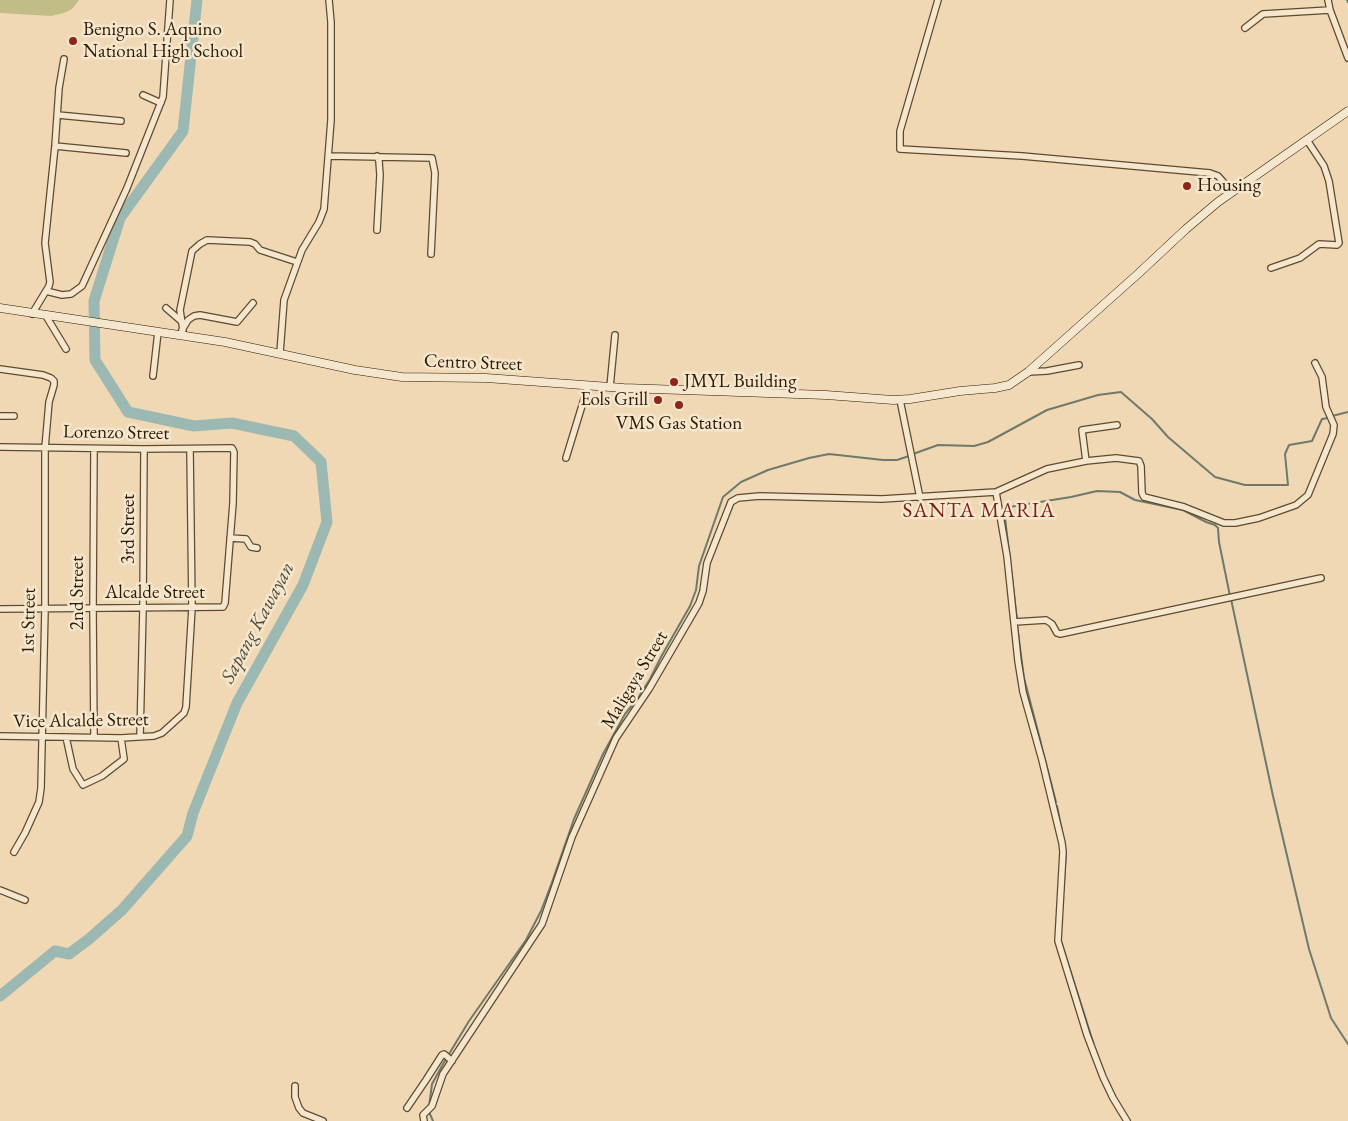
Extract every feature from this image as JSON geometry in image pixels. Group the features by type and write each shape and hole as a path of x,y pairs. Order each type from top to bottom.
{"street":[{"path":"46,292 62,295 71,294 82,286 127,188 162,103 166,29 170,0"},
{"path":"280,353 284,300 306,242 322,216 329,156 332,90 329,0"},
{"path":"938,0 900,131 900,149 1022,156 1210,173 1218,176 1232,192"},
{"path":"1328,0 1348,58"},
{"path":"1245,28 1263,14 1330,10"},
{"path":"32,314 50,282 45,243 58,116 59,88 64,59"},
{"path":"143,95 162,103"},
{"name":"Centro Street","path":"0,308 158,332 181,332 355,370 402,377 486,378 588,386 826,395 900,400 951,392 1003,387 1015,382 1028,372 1140,273 1186,229 1232,192 1348,111"},
{"path":"58,116 121,121"},
{"path":"1272,268 1300,258 1319,244 1337,245 1339,243 1329,181 1324,166 1307,140"},
{"path":"55,146 126,153"},
{"path":"329,156 430,157 434,160 436,173 431,254"},
{"path":"377,156 380,175 377,230"},
{"path":"181,332 180,310 192,251 200,244 207,240 250,242 260,250 297,262"},
{"path":"181,332 188,320 194,316 200,315 237,322 253,303"},
{"path":"166,308 181,321"},
{"path":"48,316 66,349"},
{"path":"153,376 158,332"},
{"path":"610,387 614,335"},
{"path":"1127,1121 1103,1077 1087,1035 1058,941 1062,843 1018,661 1007,556 996,492 1042,471 1086,461 1116,458 1137,460 1141,466 1142,493 1144,497 1184,507 1219,522 1235,523 1259,518 1296,506 1303,500 1312,486 1334,429 1326,404 1322,377 1315,363"},
{"path":"1028,372 1047,371 1079,365"},
{"name":"1st Street","path":"0,369 43,375 51,378 54,385 49,402 45,448 43,737 39,802 14,852"},
{"path":"566,458 588,386"},
{"path":"900,400 920,498"},
{"path":"0,416 14,416"},
{"path":"1086,461 1082,430 1117,425"},
{"name":"Lorenzo Street","path":"0,447 232,448 234,452 233,503 230,538"},
{"name":"2nd Street","path":"94,448 94,737"},
{"name":"3rd Street","path":"140,736 144,449"},
{"path":"190,449 192,608"},
{"name":"Maligaya Street","path":"423,1121 423,1115 426,1110 432,1106 449,1058 542,924 572,837 616,738 652,684 699,603 707,563 730,502 738,498 760,496 882,499 996,492"},
{"path":"230,538 246,539 251,547 258,548"},
{"name":"Alcalde Street","path":"0,609 221,608 224,605 230,538"},
{"path":"1014,622 1046,620 1052,624 1056,633 1060,634 1320,578"},
{"name":"Vice Alcalde Street","path":"0,736 121,738 157,736 184,713 186,707 192,608"},
{"path":"66,737 73,769 83,785 102,776 124,759 121,738"},
{"path":"0,890 25,900"},
{"path":"407,1108 442,1054 449,1058"},
{"path":"295,1086 295,1098 299,1108 322,1121"}],"shaded area":[{"path":"0,0 79,0 72,9 51,16 0,13"}],"waterway":[{"name":"Sapang Kawayan","path":"0,996 55,951 69,954 89,939 122,910 187,836 193,813 237,703 303,585 327,522 321,462 294,436 232,423 194,426 128,412 95,360 94,301 120,218 183,131 197,0"},
{"path":"913,454 938,445 974,446 988,442 1047,410 1098,395 1121,392 1152,419 1168,437 1215,477 1245,485 1288,485 1285,454 1289,445 1312,441 1322,419 1328,418"},
{"path":"1332,416 1348,412"},
{"path":"429,1107 432,1084 443,1064 469,1021 526,940 541,911 574,819 603,754 625,714 650,679 690,606 696,590 699,566 723,497 741,482 768,470 809,458 829,454 897,460 909,456"},
{"path":"1017,620 1004,509 1097,491 1120,492 1135,500 1183,510 1215,525 1218,528 1230,596"},
{"path":"1231,599 1273,796 1309,949 1331,1018 1348,1044"},
{"path":"1017,625 1024,678 1041,743"},
{"path":"1041,744 1056,802"},
{"path":"1057,806 1064,841"},
{"path":"1064,881 1066,853"},
{"path":"1060,938 1094,1045"},
{"path":"429,1112 433,1121"}],"place":[{"name":"Benigno S. Aquino National High School","path":"73,41"},
{"name":"Housing","path":"1187,186"},
{"name":"JMYL Building","path":"674,382"},
{"name":"Eols Grill","path":"658,400"},
{"name":"VMS Gas Station","path":"679,405"}],"district":[{"name":"SANTA MARIA","path":"979,511"}]}
